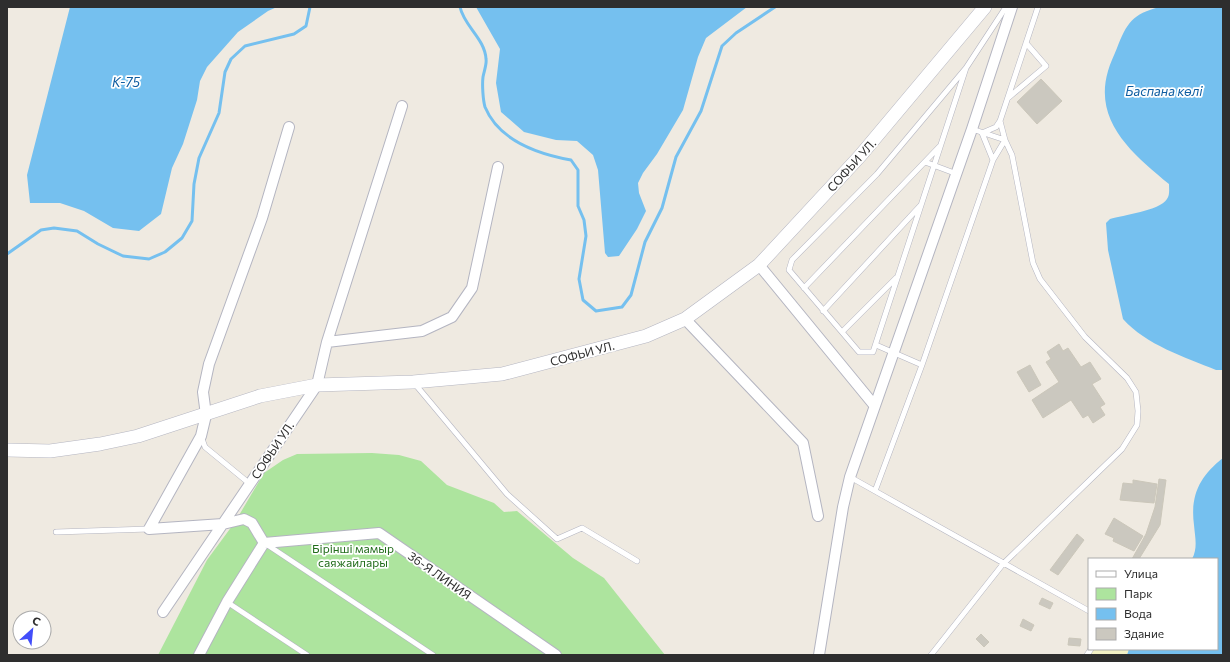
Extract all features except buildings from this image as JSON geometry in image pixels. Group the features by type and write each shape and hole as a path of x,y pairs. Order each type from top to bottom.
{"street":[{"name":"СОФЬИ УЛ.","path":"163,612 317,384 413,382 502,374 646,336 685,319 759,266 860,156 985,7"},
{"path":"819,655 843,507 850,478 874,405 957,174 1012,7"},
{"path":"7,450 50,451 100,444 138,436 206,415 260,396 317,384 327,342 402,106"},
{"path":"148,529 201,436 206,415 203,392 209,364 262,218 289,128"},
{"path":"327,342 422,331 452,316 472,288 498,167"},
{"path":"759,266 874,405"},
{"path":"685,319 803,443 818,516"},
{"path":"148,529 222,524 244,520 252,523 264,543 227,602 198,655"},
{"name":"36-Я ЛИНИЯ","path":"264,543 379,533 556,655"}],"lane":[{"path":"966,68 876,345 873,352 859,352 788,270 792,260 877,174 966,68 1006,7"},
{"path":"982,133 996,127 1000,121 1038,7"},
{"path":"1008,98 1046,66 1026,43"},
{"path":"932,655 1003,564 1122,449 1136,425 1138,411 1136,392 1127,378 1085,337 1040,279 1029,251 1012,155 1005,140 1000,121"},
{"path":"972,129 1005,140"},
{"path":"982,133 993,160"},
{"path":"875,491 922,365 993,160 1005,140"},
{"path":"804,288 941,145"},
{"path":"925,162 957,174"},
{"path":"823,311 922,204"},
{"path":"842,332 898,276"},
{"path":"876,345 922,365"},
{"path":"413,382 507,494 558,539 582,528 638,561"},
{"path":"201,436 205,446 250,484"},
{"path":"850,478 1088,610"},
{"path":"56,532 148,529"},
{"path":"264,543 433,655"},
{"path":"227,602 307,655"}],"green space":[{"name":"Бірінші мамыр саяжайлары","path":"372,453 399,455 421,461 447,485 494,503 504,512 517,511 573,558 604,578 665,655 158,655 207,560 235,522 264,473 283,460 297,454"}],"sand":[{"path":"1090,650 1129,650 1127,655 1087,655"}],"water":[{"name":"К-75","path":"70,7 277,7 268,11 238,32 207,67 200,81 197,100 183,144 172,168 161,214 139,231 113,228 84,211 60,203 30,203 27,175"},
{"path":"476,7 747,7 706,38 698,57 683,110 638,183 639,193 646,211 637,229 619,256 608,257 605,253 598,170 593,155 577,141 556,140 524,132 501,112 496,83 500,49"},
{"name":"Баспана көлі","path":"1160,7 1223,7 1223,370 1216,370 1154,343 1132,328 1123,319 1108,250 1106,223 1110,219 1157,207 1169,196 1169,184 1130,149 1111,122 1106,106 1105,89 1110,65 1128,26 1137,16"},
{"path":"1223,458 1223,655 1127,655 1129,650 1218,650 1218,558 1192,558 1196,547 1193,514 1195,495 1203,479"}],"waterway":[{"path":"7,254 41,230 54,228 77,231 98,244 123,256 149,259 165,252 182,238 192,221 194,184 199,158 219,113 225,72 231,59 245,46 294,34 306,26 310,7"},
{"path":"460,7 462,14 485,52 486,65 483,75 483,97 485,107 491,119 500,129 521,144 533,150 571,160 578,170 578,206 584,220 586,236 579,279 583,300 596,311 622,307 631,295 645,242 662,208 676,157 701,111 722,46 736,33 775,7"}]}
